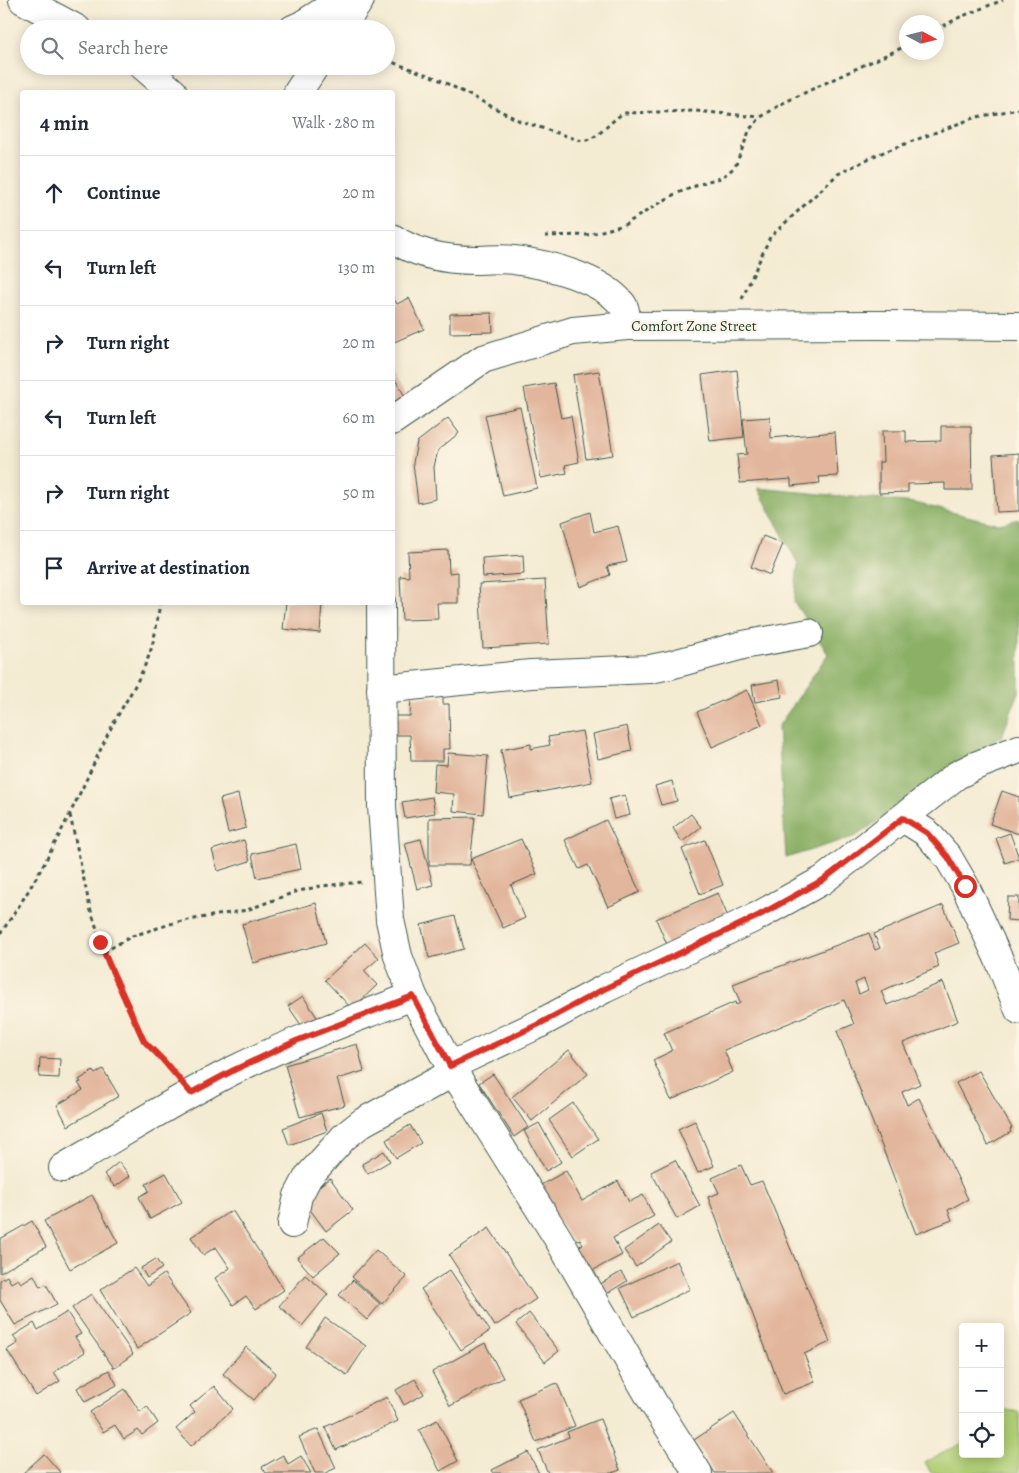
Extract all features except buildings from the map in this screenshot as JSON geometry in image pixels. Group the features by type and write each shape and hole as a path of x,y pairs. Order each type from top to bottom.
{"street":[{"path":"23,0 60,20"},
{"path":"310,20 342,0"},
{"path":"346,20 360,0"},
{"path":"153,75 171,90"},
{"path":"299,90 308,75"},
{"path":"395,240 440,258 513,260 549,267 584,279 608,290 624,306 627,326"},
{"name":"Comfort Zone Street","path":"395,419 483,360 573,331 627,326 877,324 1019,326"},
{"path":"381,605 382,806 390,920 398,956 413,996 452,1069 559,1240 654,1404 698,1473"},
{"path":"381,689 531,674 650,669 743,644 810,633"},
{"path":"292,1224 298,1196 308,1177 344,1137 362,1122 452,1069 604,989 756,917 823,880 957,776 975,766 1019,749"},
{"path":"903,818 927,833 948,857 969,894 1000,962 1019,1010"},
{"path":"64,1168 191,1093 234,1070 296,1041 413,996"}],"path":[{"path":"944,26 960,17 1004,0"},
{"path":"536,237 587,235 624,225 673,195 708,181 721,178 736,167 750,129 761,117 783,103 899,49"},
{"path":"395,63 436,78 520,121 582,141 593,139 618,116 624,113 695,111 761,117"},
{"path":"729,326 770,237 838,174 876,155 976,117 1019,110"},
{"path":"0,934 34,880 145,665 155,632 160,605"},
{"path":"70,813 90,908 104,952 144,1041 191,1093"},
{"path":"104,952 132,936 177,922 247,910 295,892 321,886 387,880"}],"green space":[{"path":"758,488 915,503 999,524 1019,519 1019,692 1002,736 856,836 786,858 778,727 828,654 794,602 798,564"},
{"path":"1004,1410 1019,1412 1019,1473 931,1473 925,1462 959,1445 959,1458 1004,1458"}],"route":[{"path":"100,942 144,1041 191,1093 234,1070 296,1041 413,996 450,1066 539,1024 604,989 756,917 823,880 903,818 927,833 948,857 965,886"}]}
